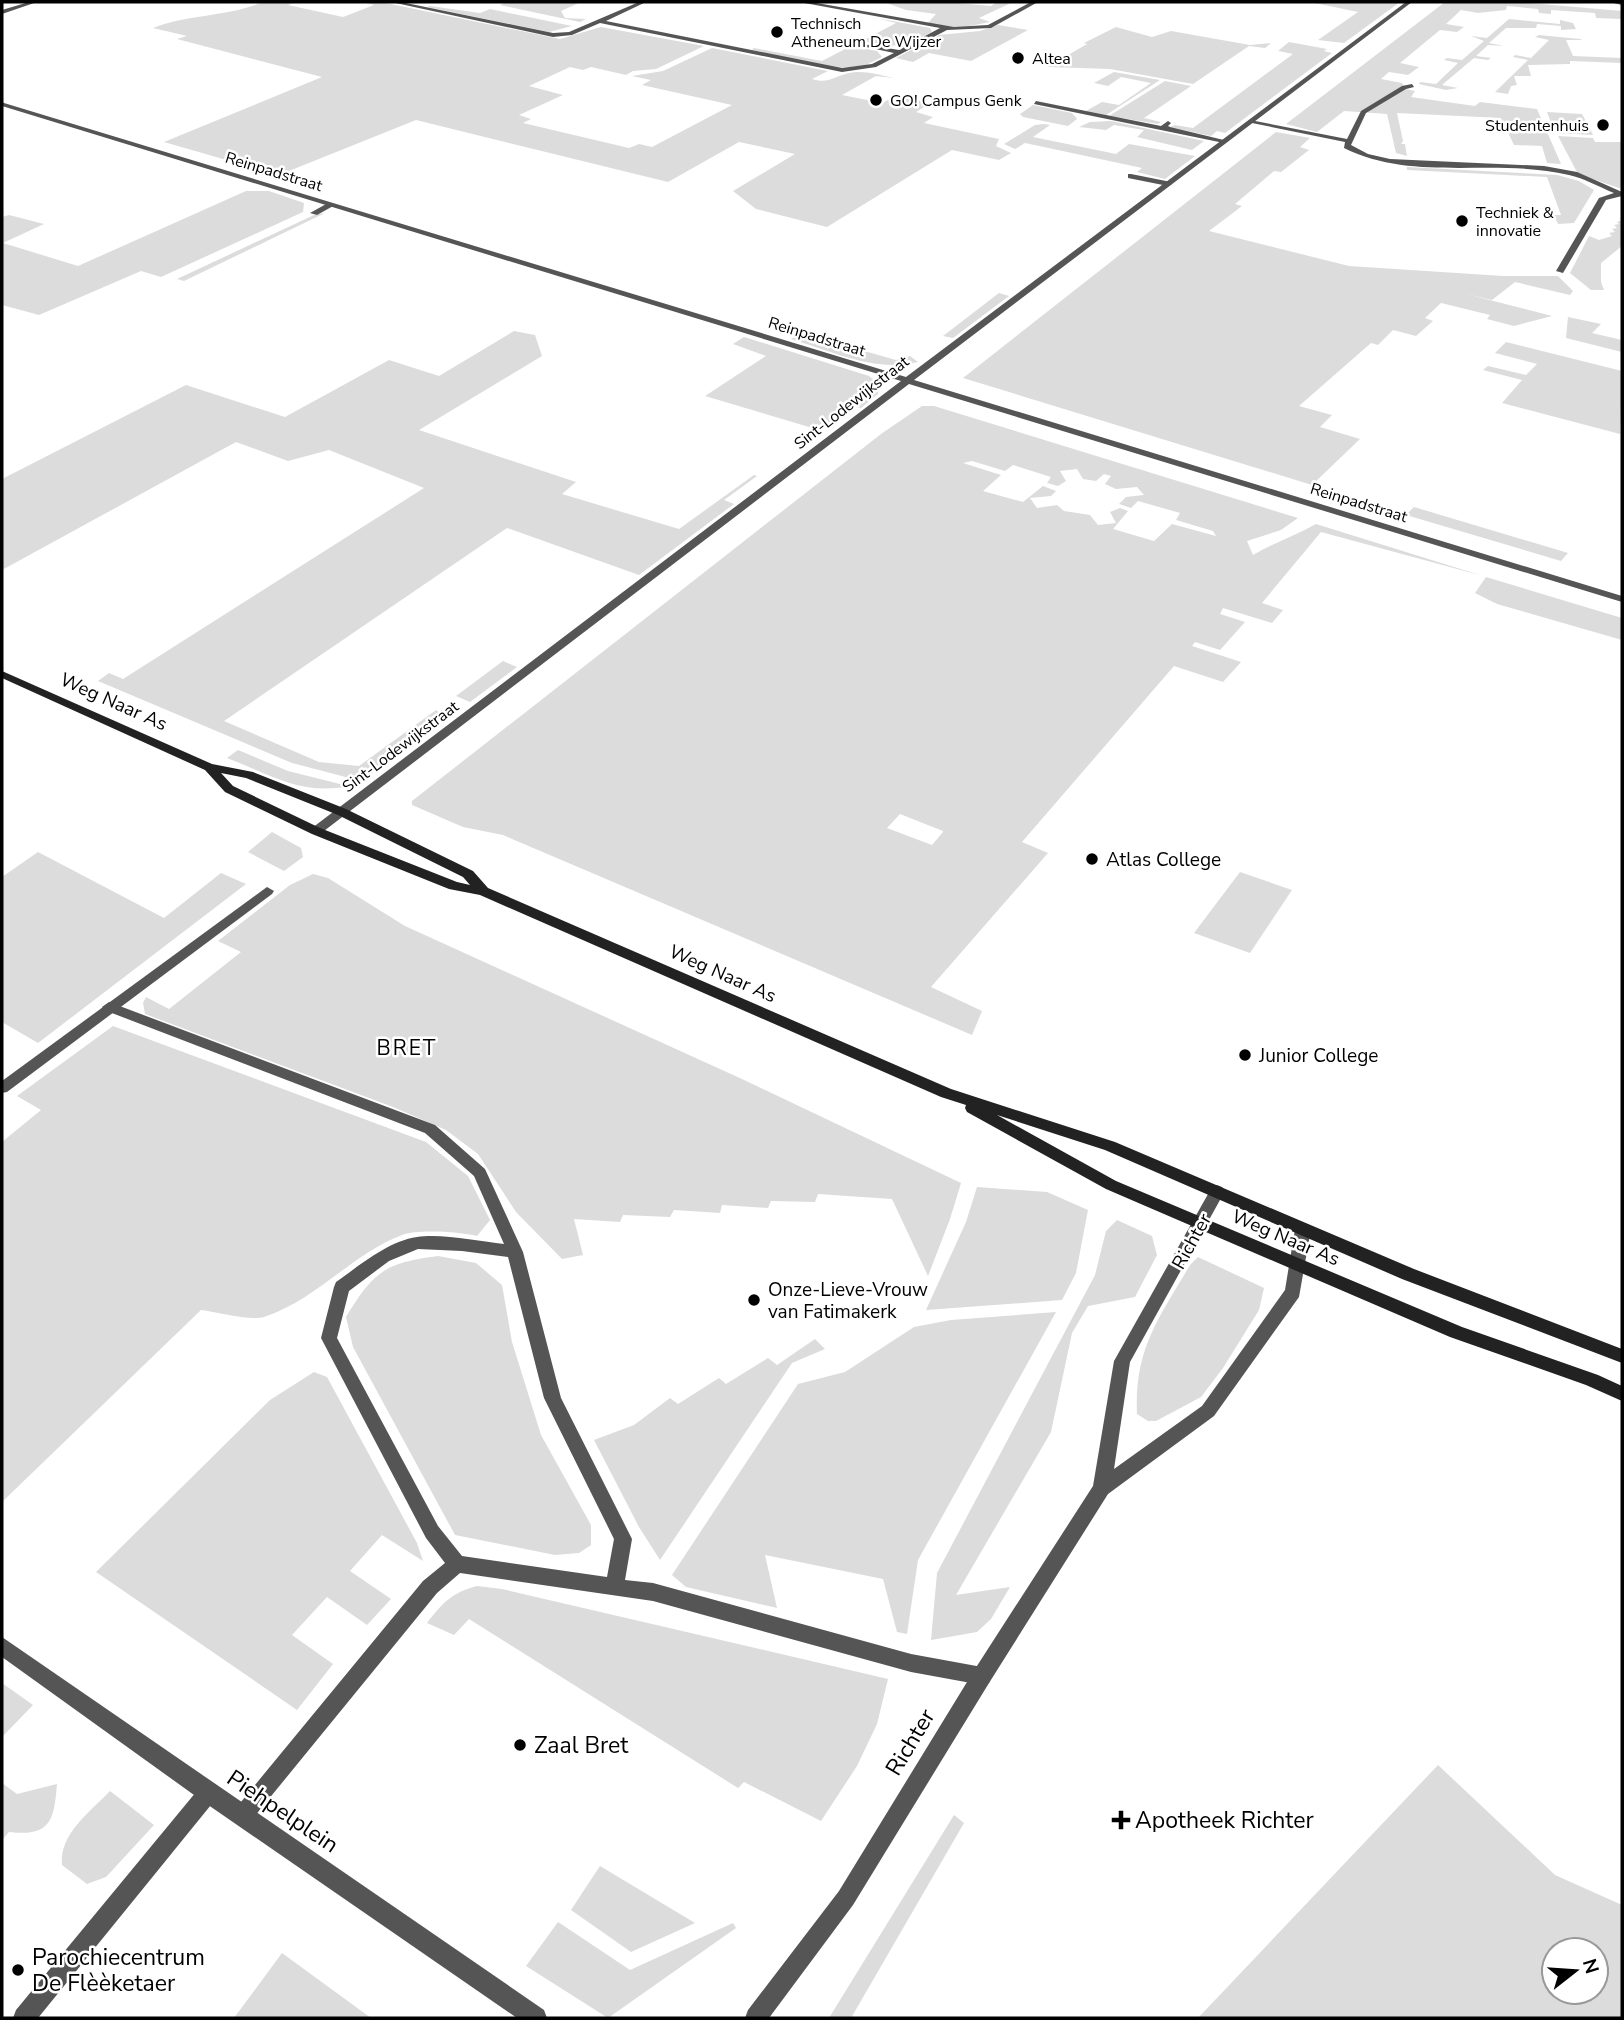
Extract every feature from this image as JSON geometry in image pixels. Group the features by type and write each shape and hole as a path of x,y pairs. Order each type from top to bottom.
{"main road":[{"name":"Weg Naar As","path":"2,674 209,767 249,775 342,812 468,874 483,891"},
{"name":"Weg Naar As","path":"209,767 229,789 316,831 454,886 483,891 946,1093 1110,1146 1408,1274 1622,1356"},
{"name":"Weg Naar As","path":"946,1093 1091,1175 1201,1224 1456,1332 1592,1380 1622,1394"}],"street":[{"path":"2,12 34,2"},
{"path":"394,2 553,35 570,34 643,2"},
{"path":"802,2 945,28 989,27 1035,2"},
{"name":"Sint-Lodewijkstraat","path":"316,831 907,380 1409,2"},
{"path":"1612,2 1622,3"},
{"path":"598,21 842,71"},
{"path":"833,75 874,66 945,28"},
{"path":"859,44 901,52"},
{"path":"1412,86 1363,112 1347,146 1355,152 1397,161 1567,172 1622,194"},
{"path":"1036,103 1168,126 1224,141"},
{"name":"Reinpadstraat","path":"2,104 1622,598"},
{"path":"1250,122 1349,141"},
{"path":"1130,176 1168,184"},
{"path":"1560,271 1603,198 1622,194"},
{"path":"314,213 331,205"},
{"path":"2,1088 267,891"},
{"path":"109,1007 430,1129 481,1173 514,1252 553,1398 623,1539 614,1587"},
{"name":"Richter","path":"1102,1488 1122,1361 1201,1224 1217,1191"},
{"name":"Richter","path":"756,2018 839,1908 1102,1488 1208,1412 1293,1292 1303,1229"},
{"path":"514,1252 462,1245 417,1243 383,1257 342,1287 328,1338 432,1532 457,1564 653,1592 911,1663 982,1676"},
{"path":"243,1815 430,1587 457,1564"},
{"name":"Piehpelplein","path":"2,1646 208,1793 536,2018"},
{"path":"24,2018 208,1793"}],"shaded area":[{"path":"263,2 296,2 288,5 343,17 374,5 362,2 381,2 560,39 601,27 704,46 656,69 633,71 626,75 591,67 583,70 570,67 529,86 563,95 519,115 531,119 523,123 629,148 639,144 652,147 732,105 642,85 651,80 632,76 663,71 712,48 828,71 812,79 818,80 855,72 894,78 876,76 842,95 882,103 896,96 931,103 916,112 933,117 924,123 999,139 996,146 1011,153 999,160 952,150 827,227 756,209 733,191 795,154 739,142 668,182 416,120 279,175 164,142 322,77 177,39 187,36 153,28"},
{"path":"507,2 581,2 561,11 565,18 586,19 580,22 500,5"},
{"path":"884,2 946,2 991,6 997,2 1013,2 979,18 990,22 959,28 928,23 936,14 906,10"},
{"path":"1310,2 1400,2 1344,43 1318,40 1358,12"},
{"path":"1445,2 1517,2 1622,11 1622,19 1596,18 1595,13 1551,10 1551,14 1539,13 1538,9 1507,6 1506,10 1478,13 1461,10 1446,24 1464,27 1457,32 1440,30 1400,63 1419,67 1408,75 1389,72 1381,79 1402,83 1406,89 1415,91 1411,97 1475,106 1480,102 1537,109 1561,164 1547,163 1542,146 1514,145 1501,118 1397,113 1403,141 1401,144 1405,144 1407,156 1396,153 1387,114 1344,111 1317,132 1286,124"},
{"path":"427,7 480,13 490,9 572,26 549,32"},
{"path":"877,18 930,28 932,32 898,45 862,41 896,23"},
{"path":"1509,19 1560,24 1560,20 1573,23 1576,29 1561,30 1561,26 1537,24 1536,28 1506,28 1489,43 1504,46 1488,45 1476,56 1491,58 1474,58 1442,85 1458,88 1446,90 1419,84 1436,84 1458,63 1444,60 1462,60 1484,41 1471,36 1487,38"},
{"path":"998,25 1028,30 971,61 929,53 913,62 896,58 939,35 980,31"},
{"path":"1116,27 1152,37 1171,31 1250,45 1271,43 1265,48 1249,46 1193,84 1110,69 1048,67 1087,44 1084,43"},
{"path":"1539,35 1580,39 1582,40 1566,40 1573,56 1622,58 1622,63 1570,61 1570,64 1528,65 1531,76 1514,76 1517,85 1511,86 1508,94 1495,92 1528,60 1513,57 1515,55 1531,58 1549,40 1535,37"},
{"path":"1289,42 1327,49 1324,51 1332,53 1225,133 1217,131 1211,136 1170,127 1175,125 1193,128 1293,54 1278,51"},
{"path":"851,46 877,51 882,57 864,66 835,68 752,50 754,48 822,61"},
{"path":"1114,72 1160,80 1106,115 1086,111 1102,102 1119,105 1151,83 1121,77 1108,86 1094,83"},
{"path":"1165,81 1191,86 1144,118 1161,122 1158,124 1109,116"},
{"path":"1033,105 1072,113 1077,119 1068,126 1023,117 1020,114"},
{"path":"1547,112 1582,114 1593,135 1555,133"},
{"path":"1111,121 1204,141 1192,150 1137,137 1144,130 1114,125 1106,130 1079,127 1090,122"},
{"path":"1035,125 1050,125 1033,137 1116,154 1129,144 1195,156 1165,179 1137,172 1142,168 1025,143 1015,149 1004,144"},
{"path":"1276,132 1310,138 1300,147 1309,150 1281,172 1274,171 1235,204 1242,206 1209,231 1349,266 1503,276 1558,276 1573,291 1570,295 1515,282 1492,300 1466,294 1552,316 1514,326 1487,319 1490,315 1441,303 1425,318 1433,321 1416,336 1393,330 1378,345 1371,343 1299,406 1332,415 1320,427 1360,439 1312,485 963,378"},
{"path":"1558,136 1593,138 1595,142 1622,142 1622,189 1578,174"},
{"path":"1407,167 1557,175 1579,181 1594,190 1574,223 1558,224 1554,215 1561,215 1547,177 1407,170"},
{"path":"246,191 269,191 304,203 303,212 161,277 141,271 39,315 2,305 2,217 9,215 44,224 3,243 78,266"},
{"path":"325,213 184,281 177,279 314,215"},
{"path":"1622,220 1622,246 1601,263 1604,290 1591,290 1570,273 1589,236 1599,240 1612,236 1609,233 1615,232 1612,229 1617,228 1614,225"},
{"path":"999,293 1009,296 953,338 943,336"},
{"path":"1568,317 1601,324 1592,333 1622,340 1622,352 1566,338"},
{"path":"514,331 535,335 542,356 419,430 576,482 562,494 679,529 754,475 757,476 724,500 734,504 639,575 507,528 224,721 319,762 359,766 436,710 441,714 414,733 422,737 361,781 292,763 98,681 109,673 123,679 424,488 329,450 288,461 236,442 2,570 2,479 186,385 285,417 389,360 439,376"},
{"path":"801,333 896,360 910,356 918,362 902,365 870,363 791,339"},
{"path":"744,337 869,376 879,384 878,394 861,408 851,406 819,430 705,396 766,356 733,344"},
{"path":"1506,342 1622,371 1620,434 1502,403 1522,380 1483,370 1488,366 1526,375 1537,364 1495,353"},
{"path":"922,406 934,406 1298,518 1281,530 1247,541 1253,555 1316,524 1483,576 1321,532 1262,603 1283,610 1272,623 1223,608 1220,614 1245,622 1220,650 1195,642 1192,646 1241,662 1223,682 1174,666 1022,842 1048,853 931,987 982,1011 972,1035 503,835 463,827 412,805 412,801 881,434","holes":["972,461 1005,471 1013,465 1051,477 1047,483 1058,486 1066,481 1060,471 1077,469 1083,479 1096,481 1104,474 1111,476 1105,484 1116,489 1137,487 1144,495 1126,497 1119,504 1131,508 1138,501 1180,513 1176,520 1213,531 1216,536 1172,524 1154,541 1113,529 1128,511 1120,508 1110,512 1116,523 1098,525 1090,515 1064,511 1057,505 1037,508 1030,498 1051,496 1056,491 1043,486 1023,502 983,491 1001,475 963,463","900,814 943,831 943,832 932,845 887,828"]},
{"path":"1414,507 1568,553 1561,561 1406,515"},
{"path":"1486,577 1622,618 1622,640 1497,604 1475,593"},
{"path":"503,661 517,667 470,702 456,696"},
{"path":"238,750 288,771 348,786 316,788 286,782 227,758"},
{"path":"272,832 301,848 303,857 284,871 248,852"},
{"path":"38,852 164,918 221,873 246,884 38,1043 2,1022 2,877"},
{"path":"1240,872 1292,890 1250,953 1194,933"},
{"path":"313,874 328,878 405,926 742,1079 961,1183 928,1276 892,1199 818,1194 815,1202 771,1201 768,1208 722,1205 720,1213 674,1210 670,1217 623,1215 620,1222 574,1219 583,1255 562,1259 516,1212 478,1154 446,1130 393,1107 145,1014 143,1003 146,997 169,1009 241,952 218,941 290,885"},
{"path":"113,1026 426,1142 468,1176 490,1220 477,1236 439,1232 402,1235 367,1253 300,1300 264,1317 242,1317 201,1310 2,1502 2,1142 41,1110 17,1096"},
{"path":"977,1187 1047,1192 1088,1210 1076,1273 1062,1300 926,1310 966,1222"},
{"path":"1117,1220 1152,1236 1157,1255 1135,1297 1088,1306 1072,1333 1051,1432 956,1595 1010,1587 991,1619 977,1632 931,1640 937,1573 1095,1275 1106,1231"},
{"path":"438,1256 476,1263 502,1285 512,1342 541,1435 591,1525 591,1545 579,1553 555,1555 455,1535 353,1347 346,1317 373,1279 393,1266"},
{"path":"1198,1257 1264,1288 1259,1310 1223,1368 1201,1397 1156,1421 1148,1421 1137,1414 1137,1391 1144,1352 1168,1302 1190,1265"},
{"path":"1056,1312 918,1560 907,1634 897,1632 883,1579 765,1555 777,1608 686,1587 672,1575 798,1384 845,1372 914,1327 951,1320"},
{"path":"815,1339 825,1349 792,1363 660,1560 639,1527 594,1440 634,1425 670,1398 678,1404 719,1378 726,1384 768,1358 777,1365"},
{"path":"314,1372 327,1377 417,1543 423,1561 382,1535 350,1571 391,1599 367,1625 327,1597 292,1635 333,1664 297,1710 96,1572 270,1400"},
{"path":"477,1586 502,1589 888,1679 877,1724 857,1766 821,1821 744,1782 738,1788 469,1619 454,1635 427,1623 449,1599 461,1591"},
{"path":"2,1683 33,1705 2,1737"},
{"path":"1438,1765 1555,1875 1622,1905 1622,2018 1198,2018"},
{"path":"2,1783 17,1794 57,1784 52,1816 42,1829 23,1833 9,1832 2,1840"},
{"path":"110,1791 154,1825 106,1877 87,1884 62,1865 62,1854 65,1843 77,1824"},
{"path":"954,1815 964,1823 851,2018 829,2018"},
{"path":"600,1866 695,1923 631,1952 571,1910"},
{"path":"558,1922 630,1970 733,1923 736,1928 608,2018 526,1966"},
{"path":"282,1953 371,2018 234,2018"}],"place":[{"name":"Technisch Atheneum De Wijzer","path":"777,32"},
{"name":"Altea","path":"1018,58"},
{"name":"GO! Campus Genk","path":"876,100"},
{"name":"Studentenhuis","path":"1603,125"},
{"name":"Techniek & innovatie","path":"1462,221"},
{"name":"Atlas College","path":"1092,859"},
{"name":"Junior College","path":"1245,1055"},
{"name":"Onze-Lieve-Vrouw van Fatimakerk","path":"754,1300"},
{"name":"Zaal Bret","path":"520,1745"},
{"name":"Apotheek Richter","path":"1121,1820"},
{"name":"Parochiecentrum De Flèèketaer","path":"18,1970"}],"district":[{"name":"BRET","path":"407,1048"}]}
